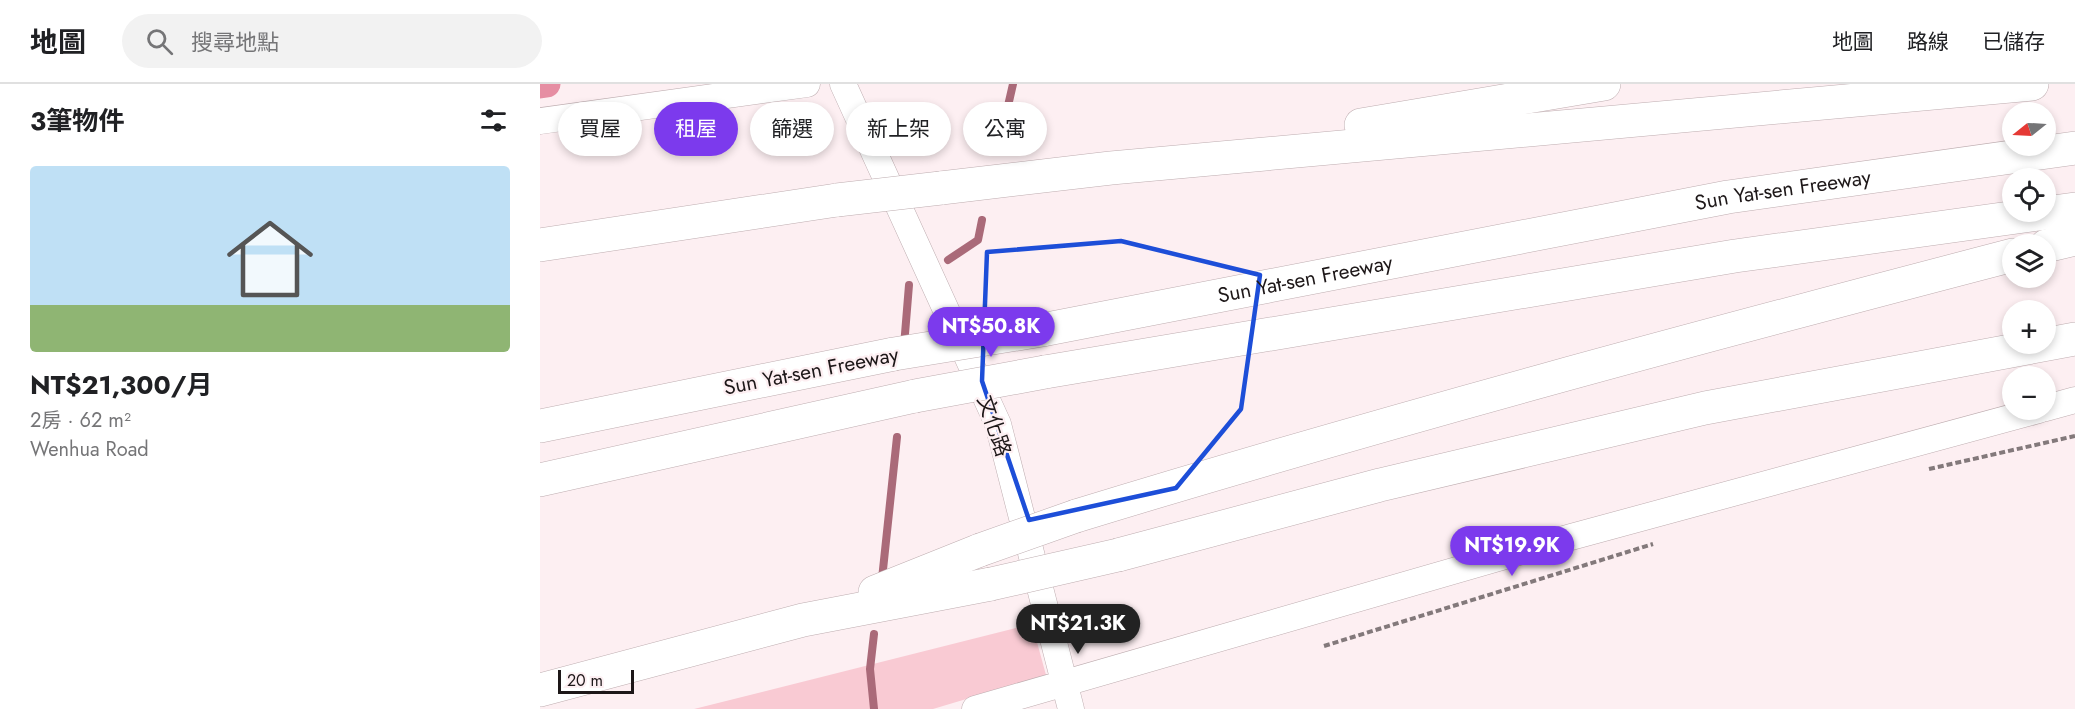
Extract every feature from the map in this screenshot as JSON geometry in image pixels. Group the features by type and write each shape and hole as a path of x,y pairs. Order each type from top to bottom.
{"highway":[{"path":"1111,168 1604,84"},
{"path":"540,245 837,200 1111,168 2032,84"},
{"name":"Sun Yat-sen Freeway","path":"540,426 894,354 1041,330 1728,197 2075,148"},
{"path":"540,480 915,396 1045,372 1735,256 2075,209"},
{"path":"2056,244 2075,239"},
{"path":"803,620 980,550 1076,516 1276,455 1452,408 1687,340 2002,258"},
{"path":"540,690 803,620 991,584 1118,555 1380,485 1705,408 2075,339"}],"street":[{"path":"540,121 807,84"},
{"path":"843,84 998,424 1067,697"},
{"path":"2056,405 2075,400"},
{"path":"975,709 1067,697 1571,537 2002,420"}],"path":[{"path":"1917,471 2075,436"},
{"path":"1324,646 1656,543"}],"highlighted area":[{"path":"1121,241 1260,275 1241,409 1176,488 1029,520 982,381 987,252"}],"shaded area":[{"path":"1032,624 1046,675 933,709 694,709"}],"waterway":[{"path":"540,85 547,84"},
{"path":"1009,102 1013,84"},
{"path":"948,260 978,240 982,220"},
{"path":"904,346 909,285"},
{"path":"882,579 897,437"},
{"path":"874,634 870,669 874,709"}]}
